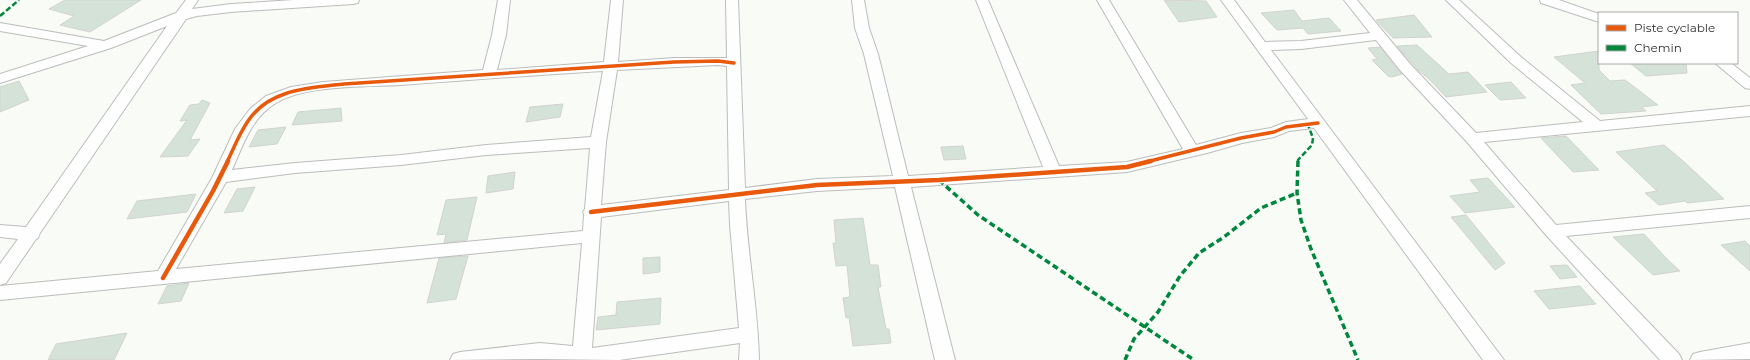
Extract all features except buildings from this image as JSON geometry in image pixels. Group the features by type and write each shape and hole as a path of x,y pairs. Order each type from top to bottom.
{"street":[{"path":"0,278 32,234 192,0"},
{"path":"0,79 106,45 181,16 231,8 353,0"},
{"path":"489,74 499,35 504,0"},
{"path":"588,357 591,212 598,142 611,66 617,0"},
{"path":"732,0 738,225 749,360"},
{"path":"858,0 862,28 871,54 900,181 945,360"},
{"path":"982,0 1053,171"},
{"path":"1104,0 1192,151"},
{"path":"1227,0 1494,360"},
{"path":"1350,0 1405,67 1472,138 1552,231 1672,360"},
{"path":"1452,0 1516,60 1596,125"},
{"path":"1546,0 1598,18"},
{"path":"0,27 106,45"},
{"path":"1261,46 1302,44 1379,36"},
{"path":"163,278 221,176 241,134 251,117 262,105 275,97 290,92 325,86 695,61 734,63"},
{"path":"1723,64 1750,85"},
{"path":"1472,138 1750,111"},
{"path":"591,212 738,193 817,185 939,180 1127,167 1207,148 1241,138 1274,132 1286,127 1318,123"},
{"path":"221,176 295,168 401,160 486,150 598,142"},
{"path":"1552,231 1750,212"},
{"path":"0,231 32,234"},
{"path":"0,294 590,236"},
{"path":"460,360 540,350 588,357 748,334"},
{"path":"1700,360 1750,351"}],"marked path":[{"path":"0,16 19,0"},
{"path":"1308,125 1313,142 1310,148 1298,160 1297,193 1301,220 1311,249 1358,360"},
{"path":"939,180 978,215 1194,360"},
{"path":"1125,360 1134,339 1158,312 1180,276 1199,253 1224,237 1261,208 1297,193"}],"cycle path":[{"path":"163,278 225,169 248,120 263,105 271,99 281,95 312,87 344,84 674,62 718,61 734,63"},
{"path":"591,212 817,185 939,180 1127,167 1207,148 1241,138 1274,132 1286,127 1318,123"}]}
